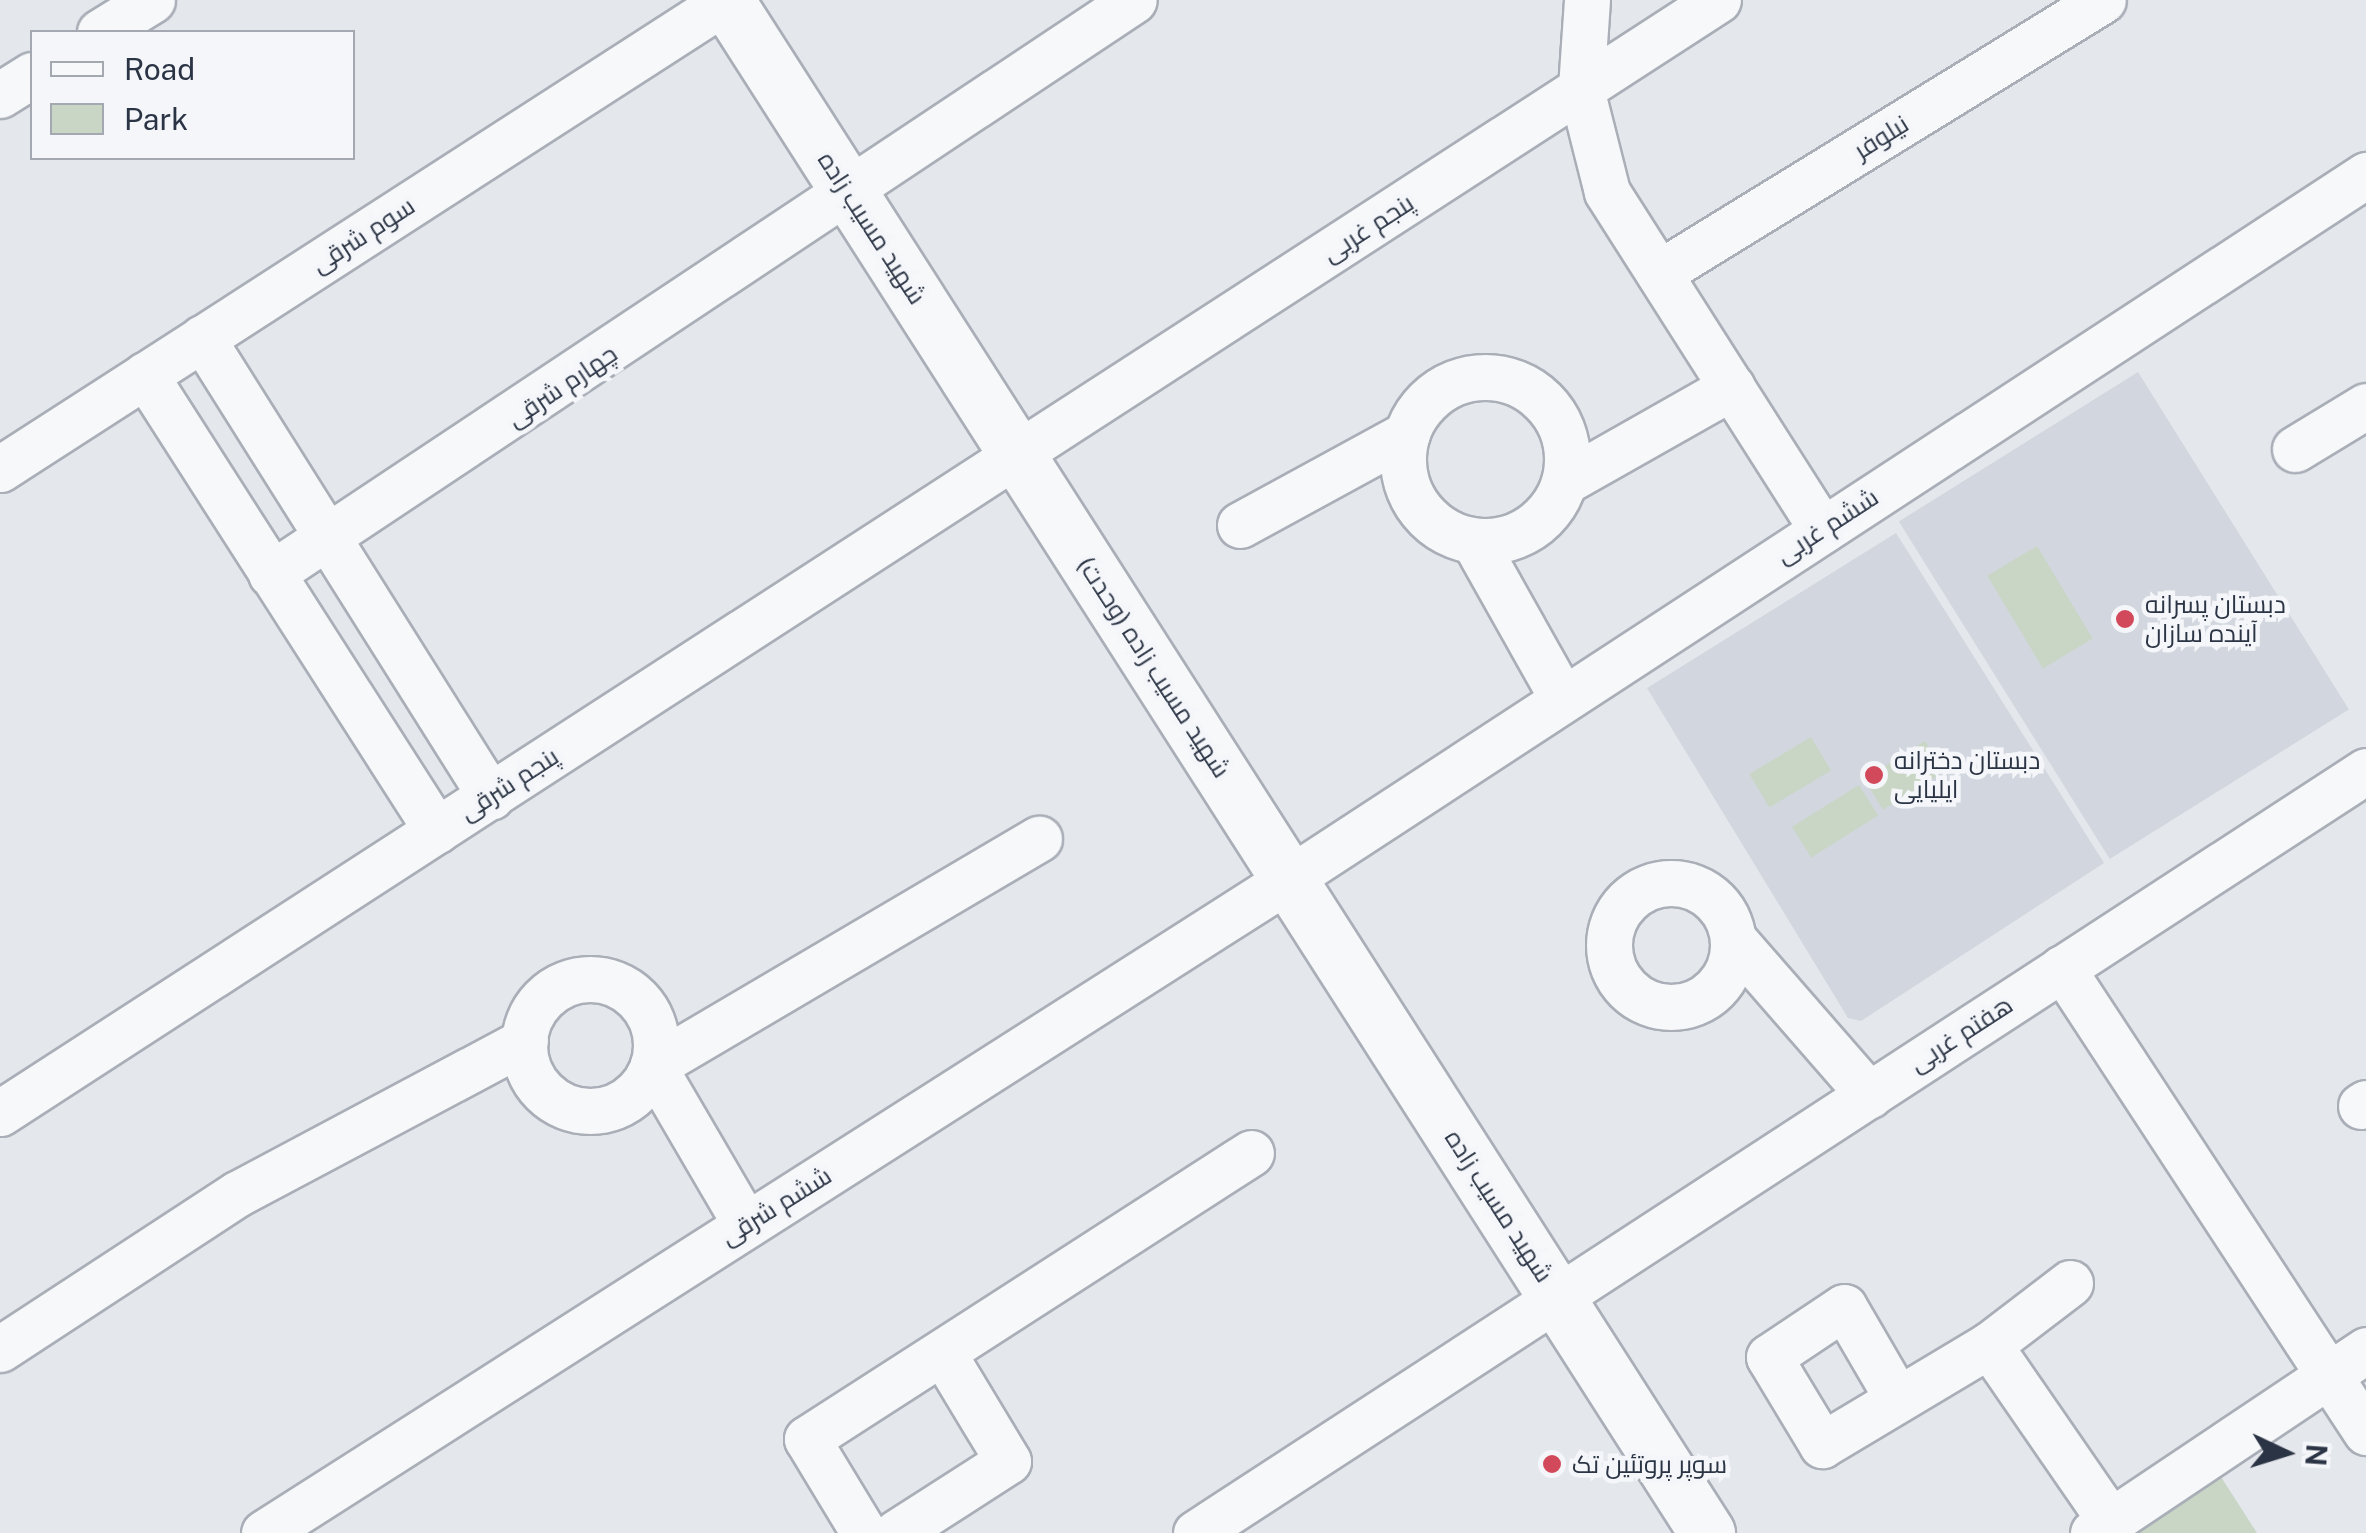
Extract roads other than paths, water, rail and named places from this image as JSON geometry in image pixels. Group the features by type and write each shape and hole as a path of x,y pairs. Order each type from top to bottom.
{"street":[{"path":"103,30 152,0"},
{"name":"شهید مسیب زاده","path":"726,0 1018,456"},
{"name":"سوم شرقی","path":"0,468 726,0"},
{"name":"چهارم شرقی","path":"271,574 328,540 1134,0"},
{"path":"1587,0 1581,89 1608,192 1822,530"},
{"name":"پنجم غربی","path":"1018,456 1718,0"},
{"name":"نیلوفر","path":"1659,274 2103,0"},
{"path":"0,95 30,75"},
{"name":"ششم غربی","path":"1290,879 2366,175"},
{"path":"202,338 491,796"},
{"path":"146,375 436,831"},
{"path":"1240,525 1407,434 1441,389 1467,378 1522,385 1561,426 1564,482"},
{"path":"1474,541 1520,534 1564,482 1732,387"},
{"path":"2295,449 2366,406"},
{"path":"1407,434 1406,481 1416,504 1474,541 1562,698"},
{"name":"پنجم شرقی","path":"0,1113 1018,456"},
{"name":"شهید مسیب زاده (وحدت)","path":"1018,456 1290,879"},
{"name":"هفتم غربی","path":"1196,1533 2366,771"},
{"path":"524,1041 535,1082 578,1110 628,1100 653,1066 1040,839"},
{"name":"شهید مسیب زاده","path":"1290,879 1707,1533"},
{"name":"ششم شرقی","path":"264,1533 1290,879"},
{"path":"1734,940 1869,1095"},
{"path":"2062,968 2348,1361 2366,1432"},
{"path":"0,1349 237,1194 524,1041 542,1000 581,980 603,980 642,1002 656,1044 653,1066 746,1225"},
{"path":"944,1356 1008,1461 863,1530 807,1439 944,1356 1251,1154"},
{"path":"1896,1398 1989,1345 2070,1282"},
{"path":"1989,1345 2100,1524 2348,1361"}],"place":[{"name":"دبستان پسرانه آینده سازان","path":"2125,619"},
{"name":"دبستان دخترانه ایلیایی","path":"1874,775"},
{"name":"سوپر پروتئین تک","path":"1552,1464"}]}
